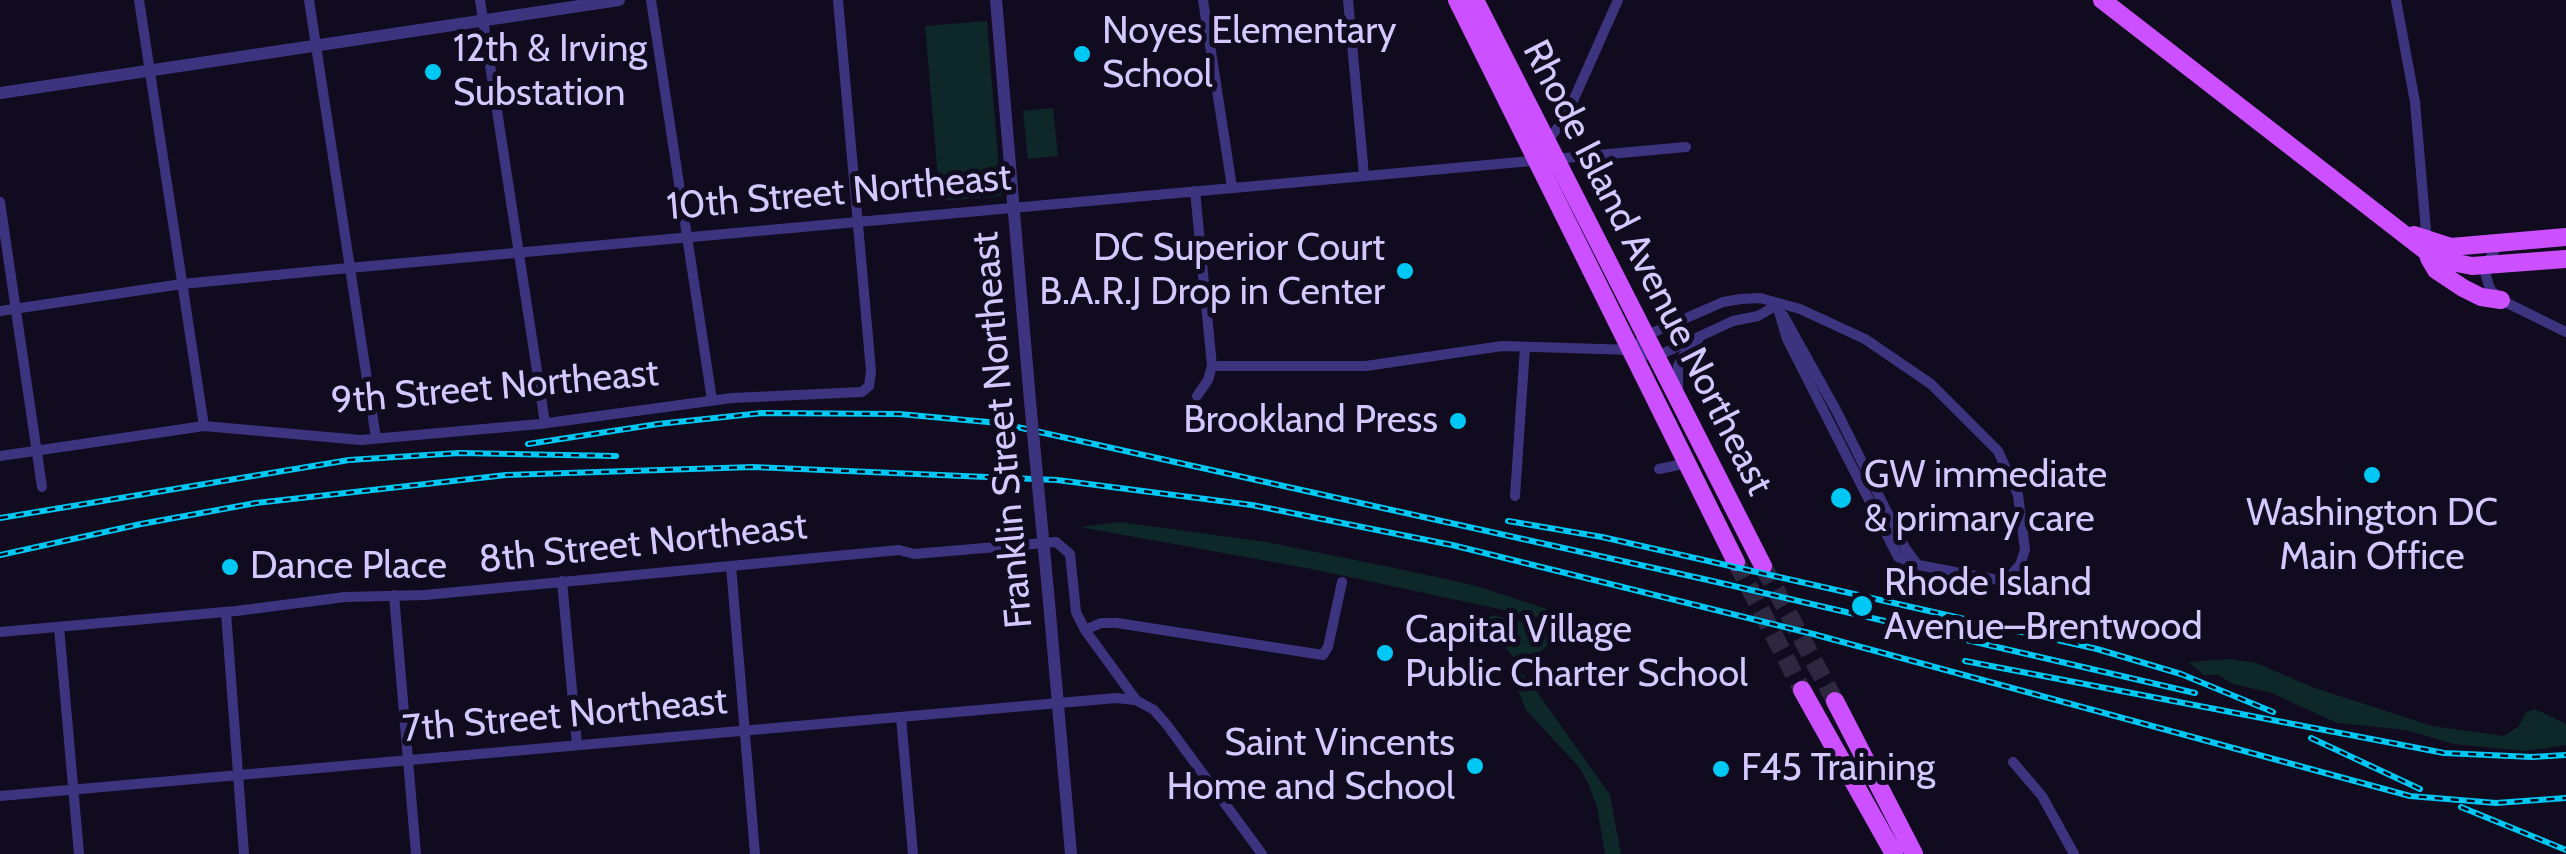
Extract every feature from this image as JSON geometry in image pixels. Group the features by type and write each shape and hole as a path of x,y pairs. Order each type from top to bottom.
{"main road":[{"name":"Rhode Island Avenue Northeast","path":"1458,0 1545,154"},
{"name":"Rhode Island Avenue Northeast","path":"1475,0 1545,154 1639,343 1688,464 1736,562"},
{"path":"2102,0 2400,230 2450,264 2485,266 2566,259"},
{"path":"2427,247 2566,238"},
{"path":"2427,247 2436,270 2452,282 2481,297 2501,300"},
{"name":"Rhode Island Avenue Northeast","path":"1639,343 1655,357 1762,566"},
{"path":"1802,690 1894,854"},
{"path":"1834,701 1914,854"}],"street":[{"path":"139,0 204,426"},
{"path":"310,0 376,438"},
{"path":"480,0 545,423"},
{"path":"0,93 619,0"},
{"path":"651,0 712,400"},
{"path":"838,0 858,222"},
{"name":"Franklin Street Northeast","path":"996,0 1071,854"},
{"path":"1204,0 1232,187"},
{"path":"1348,0 1364,175"},
{"path":"1545,154 1565,120 1618,0"},
{"path":"2396,0 2414,102 2427,247"},
{"name":"10th Street Northeast","path":"0,312 182,284 1364,175 1545,154 1686,147"},
{"path":"1195,191 1212,366 1197,396"},
{"path":"0,202 42,487"},
{"name":"9th Street Northeast","path":"0,456 204,426 344,440 545,423 712,400 857,394 866,390 871,380 858,222"},
{"path":"2499,243 2485,266 2485,282 2501,300 2566,332"},
{"path":"1212,366 1366,366 1482,348 1639,343 1723,302 1760,298 1777,306 1800,309 1838,326 1902,362 1956,406 1998,451 2018,495 2026,550 2020,566 2007,578 1998,580 1918,565 1905,548 1805,351 1777,306"},
{"path":"1655,357 1777,306"},
{"path":"1683,413 1678,366 1692,346 1712,330"},
{"path":"1515,496 1525,347"},
{"path":"1659,469 1688,464"},
{"name":"8th Street Northeast","path":"0,632 226,612 278,603 425,595 899,550 914,554 1053,542 1063,545 1070,554 1076,612 1085,630"},
{"path":"731,566 755,854"},
{"path":"562,581 577,745"},
{"path":"1257,850 1158,713 1136,700 1085,630 1102,622 1125,624 1322,655 1328,647 1342,582"},
{"path":"394,594 416,854"},
{"path":"226,612 244,854"},
{"path":"59,627 79,854"},
{"name":"7th Street Northeast","path":"0,796 1058,702 1136,700"},
{"path":"901,716 913,854"},
{"path":"2013,762 2042,796 2074,854"}],"green space":[{"path":"987,21 1001,196 940,201 925,26"},
{"path":"1053,108 1058,156 1028,159 1023,111"},
{"path":"1120,522 1266,542 1476,586 1547,609 1546,619 1317,570 1080,527"},
{"path":"1492,615 1535,625 1553,640 1522,669 1485,620"},
{"path":"2231,659 2256,663 2312,687 2432,726 2504,736 2519,726 2525,713 2535,709 2566,724 2566,745 2526,751 2454,744 2406,730 2337,723 2272,693 2233,684 2218,675 2204,675 2188,662"},
{"path":"1516,668 1610,795 1621,854 1605,854 1589,785 1579,767 1526,710 1518,690"}],"tunnel":[{"path":"1736,562 1802,690"},
{"path":"1763,566 1835,701"}],"railway":[{"path":"528,444 762,413 899,414 999,423 2195,693"},
{"path":"0,518 349,460 459,453 616,456"},
{"path":"0,555 256,503 506,475 753,467 1057,480 1252,505 1452,545 1813,634 2410,796 2496,803 2566,798"},
{"path":"1508,521 1602,537 2097,649 2181,674 2273,712"},
{"path":"1965,661 2444,753 2566,755"},
{"path":"2311,738 2420,789"},
{"path":"2461,807 2566,850"}],"place":[{"name":"Noyes Elementary School","path":"1082,54"},
{"name":"12th & Irving Substation","path":"433,72"},
{"name":"DC Superior Court B.A.R.J Drop in Center","path":"1405,271"},
{"name":"Brookland Press","path":"1458,421"},
{"name":"Washington DC Main Office","path":"2372,475"},
{"name":"GW immediate & primary care","path":"1841,498"},
{"name":"Dance Place","path":"230,567"},
{"name":"Rhode Island Avenue–Brentwood","path":"1862,606"},
{"name":"Capital Village Public Charter School","path":"1385,653"},
{"name":"Saint Vincents Home and School","path":"1475,766"},
{"name":"F45 Training","path":"1721,769"}]}
